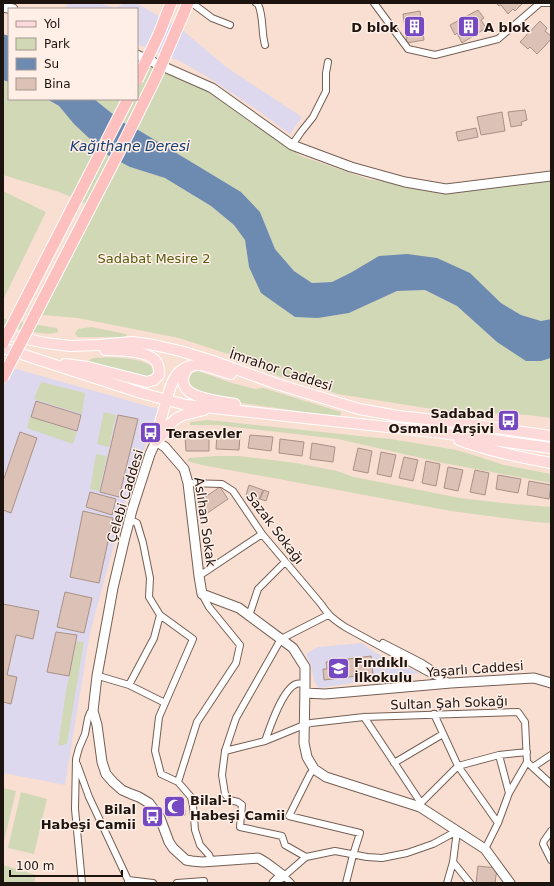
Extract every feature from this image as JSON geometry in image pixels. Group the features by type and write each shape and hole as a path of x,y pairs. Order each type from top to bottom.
{"highway":[{"path":"138,78 171,3"},
{"path":"3,377 124,142 156,77 188,3"},
{"path":"3,343 127,100"}],"main road":[{"name":"İmrahor Caddesi","path":"3,334 46,343 70,346 133,342 148,344 180,351 210,360 277,384 366,410 398,416 455,422 551,436"},
{"path":"49,363 72,364 147,382 154,380 159,375 158,364 149,356 124,350 101,350 70,346"},
{"path":"3,348 141,393 186,405 442,433 551,448"},
{"path":"156,441 161,415 178,373 188,367 201,365 227,373 245,373"},
{"path":"188,367 183,376 183,381 189,392 204,398 236,405 262,413"},
{"path":"156,441 177,418 211,408"},
{"path":"442,433 488,450 551,463"}],"street":[{"path":"192,3 212,18 230,25"},
{"path":"256,3 262,12 263,37 265,45"},
{"path":"374,3 408,48 435,55 498,39 540,3 551,4"},
{"path":"138,55 212,88 292,145 351,167 405,182 446,189 551,176"},
{"path":"292,145 313,117 326,91 326,73 328,62"},
{"name":"Aslıhan Sokak","path":"156,441 165,447 184,469 188,483 202,594"},
{"name":"Çelebi Caddesi","path":"156,441 150,454 112,588 99,676 96,711 102,762 106,774 122,790 149,803 160,818 169,842 173,848 186,860 202,862 258,858 266,862 278,872 284,881"},
{"name":"Sazak Sokağı","path":"188,483 222,484 233,491 262,534 321,604 328,615 345,627 431,674 451,683"},
{"path":"131,520 137,523 143,543 150,578 149,598 160,615 193,639 159,717 155,751 161,774 178,782 190,797 193,806 195,830 200,845 209,854 210,858"},
{"path":"199,576 262,534"},
{"path":"249,616 258,589 285,562"},
{"path":"202,594 239,608 293,648 305,667 304,743 307,757 314,769 326,777 420,805 485,849 510,883"},
{"path":"178,782 197,722 236,663 240,645 209,607 202,594"},
{"path":"128,685 154,638 160,615"},
{"path":"306,857 285,845 282,836 240,827 242,805 238,802 230,800 225,794 222,776 225,752 236,718 281,639 328,615"},
{"path":"99,676 128,685 165,703"},
{"name":"Yaşarlı Caddesi","path":"305,688 325,694 451,683 534,678 551,683"},
{"path":"265,741 275,712 289,688 295,684 305,688"},
{"path":"82,883 75,809 76,759 85,734 90,713 96,711"},
{"name":"Çelebi Caddesi","path":"96,711 106,759 116,779 123,785 133,791 141,793 155,803 166,820 173,841 183,851 198,858 244,854 266,856 282,869 284,881"},
{"name":"Sultan Şah Sokağı","path":"225,752 265,741 311,723 364,717 518,712 524,722 527,762"},
{"path":"434,714 458,766 498,824"},
{"path":"364,717 420,805"},
{"path":"394,763 443,734"},
{"path":"420,805 458,766 499,755 526,752"},
{"path":"499,755 509,793"},
{"path":"533,767 551,755"},
{"path":"76,759 89,797 128,882 153,883"},
{"path":"485,849 498,824 509,793 527,762 551,784"},
{"path":"314,769 289,816 360,833 346,883"},
{"path":"274,883 279,878 284,881 306,857 335,851 353,855 382,858 407,853 433,844 457,831"},
{"path":"447,883 453,862 457,831"},
{"path":"551,831 543,844 551,860"},
{"path":"453,862 470,883"},
{"path":"177,883 204,881"}],"shaded area":[{"path":"68,3 99,3 115,8 66,8"},
{"path":"125,3 136,3 180,28 226,67 302,117 290,134 253,107 180,61 138,44 138,8 115,8"},
{"path":"13,368 158,409 125,504 90,633 65,785 3,773 3,387"},
{"path":"362,643 374,652 420,673 319,688 314,681 311,665 306,654 318,647"}],"green space":[{"path":"138,57 204,89 301,156 368,179 449,191 551,177 551,319 541,321 521,315 501,303 470,273 352,272 332,282 312,283 294,271 275,249 260,212 241,192 135,128 124,123 95,100 138,100"},
{"name":"Sadabat Mesire 2","path":"3,80 8,82 8,100 49,100 59,106 74,124 130,167 165,178 211,206 234,225 245,240 249,267 318,318 349,313 397,291 425,290 457,306 497,342 541,361 551,358 551,418 528,415 451,412 338,394 269,373 228,354 179,338 78,318 42,315 97,208 59,192 3,175"},
{"path":"3,191 46,212 3,300"},
{"path":"3,319 57,328 58,332 38,333 23,330 3,325"},
{"path":"91,327 126,334 127,336 77,337 75,333 78,329"},
{"path":"94,358 132,359 151,366 154,375 150,378 89,364 89,360"},
{"path":"198,371 232,383 255,389 263,388 341,413 339,417 242,403 195,392 188,385 188,380 191,374"},
{"path":"41,382 85,393 82,414 34,399"},
{"path":"104,412 116,415 109,447 97,444"},
{"path":"30,417 77,432 73,444 27,428"},
{"path":"208,420 391,439 456,450 504,465 551,474 551,483 443,463 338,439 218,425 190,425 190,422"},
{"path":"96,454 107,456 99,491 90,489"},
{"path":"239,456 296,463 337,471 354,477 460,498 551,507 551,523 451,511 187,461 189,458"},
{"path":"77,641 84,642 67,744 58,746 66,691"},
{"path":"3,788 16,791 3,845"},
{"path":"21,792 47,799 34,854 8,848"},
{"path":"3,865 36,875 34,883 3,883"}],"water":[{"path":"3,34 8,36 8,82 3,80"},
{"name":"Kağıthane Deresi","path":"49,100 95,100 124,123 135,128 241,192 260,212 275,249 294,271 312,283 332,282 379,256 407,254 437,258 470,273 501,303 521,315 541,321 551,319 551,358 541,361 526,361 497,342 457,306 425,290 397,291 349,313 318,318 295,317 261,293 249,267 245,240 234,225 211,206 165,178 130,167 106,154 74,124 59,106"}],"building":[{"path":"496,3 523,3 515,11 513,9 508,14 501,5 499,6"},
{"name":"A blok","path":"478,10 484,18 481,20 486,28 462,43 457,33 455,35 450,25"},
{"name":"D blok","path":"420,11 424,40 407,43 403,14"},
{"path":"540,21 547,28 545,31 551,36 551,39 537,54 530,47 528,49 520,42"},
{"path":"525,110 527,120 521,122 522,125 511,127 508,112"},
{"path":"502,112 505,131 481,135 477,117"},
{"path":"476,128 478,137 458,141 456,132"},
{"path":"36,401 81,415 77,431 31,417"},
{"path":"118,415 138,419 119,497 100,492"},
{"path":"20,432 37,438 11,513 3,510 3,481"},
{"path":"217,434 240,435 239,450 216,449"},
{"path":"209,435 209,451 186,451 185,436"},
{"path":"250,435 273,437 271,451 248,448"},
{"path":"280,439 304,442 302,456 279,453"},
{"path":"312,443 335,447 333,462 310,459"},
{"path":"358,448 372,451 368,473 353,470"},
{"path":"381,452 396,455 391,477 377,474"},
{"path":"404,457 418,460 413,481 399,478"},
{"path":"426,461 440,464 436,486 422,483"},
{"path":"448,467 463,470 458,491 444,488"},
{"path":"475,470 489,473 485,495 470,492"},
{"path":"498,475 521,479 518,493 496,489"},
{"path":"529,481 551,485 549,499 527,495"},
{"path":"249,485 263,490 259,500 246,495"},
{"path":"220,487 228,499 203,516 199,501"},
{"path":"264,490 269,492 266,501 260,499"},
{"path":"90,492 116,499 112,515 86,507"},
{"path":"83,511 113,518 99,583 70,577"},
{"path":"65,592 92,598 84,633 57,627"},
{"path":"3,604 39,611 33,639 16,635 7,675 17,677 11,704 3,702"},
{"path":"56,632 77,635 69,676 47,672"},
{"path":"371,656 373,674 324,680 323,669 327,669 326,662"},
{"name":"Bilal-i Habeşi Camii","path":"181,798 185,815 168,817 166,804"},
{"path":"478,866 497,868 495,883 476,883"}],"place":[{"name":"D blok","path":"414,27"},
{"name":"A blok","path":"468,27"},
{"name":"Sadabad Osmanlı Arşivi","path":"509,420"},
{"name":"Terasevler","path":"151,433"},
{"name":"Fındıklı İlkokulu","path":"339,669"},
{"name":"Bilal-i Habeşi Camii","path":"175,807"},
{"name":"Bilal Habeşi Camii","path":"152,816"}]}
